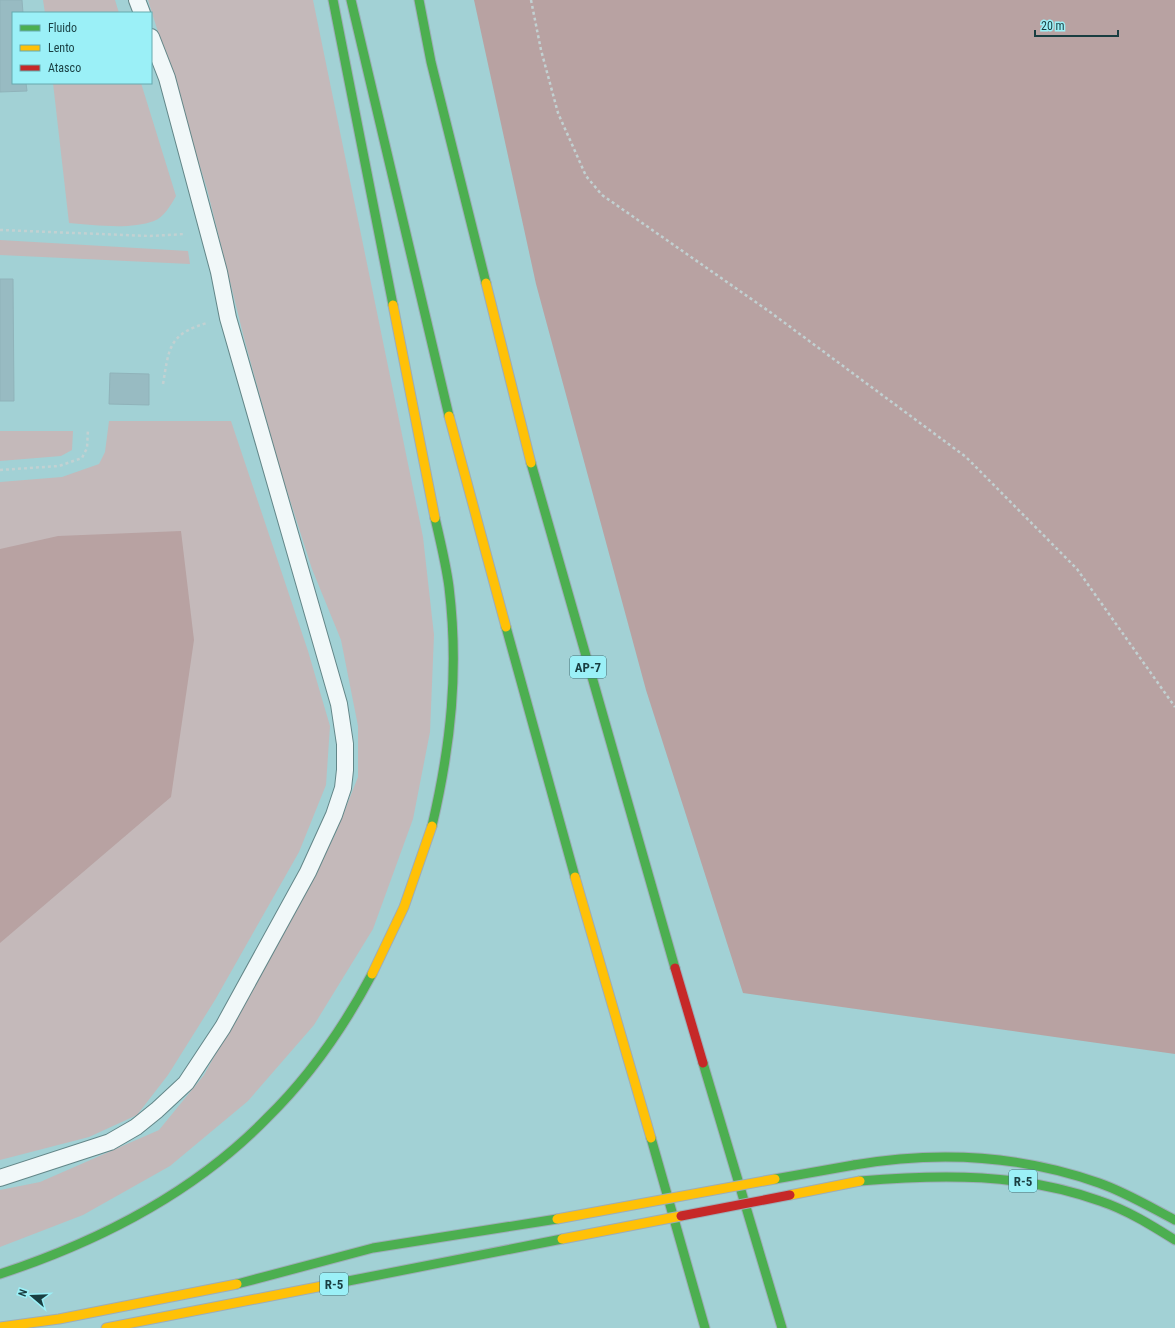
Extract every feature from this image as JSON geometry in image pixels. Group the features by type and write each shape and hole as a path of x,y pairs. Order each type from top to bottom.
{"highway":[{"path":"0,1274 35,1264 118,1226 193,1179 267,1119 301,1081 338,1031 370,981 404,911 422,862 436,809 449,742 453,699 455,654 449,586 332,0"},
{"path":"351,0 456,446 557,813 705,1328"},
{"name":"AP-7","path":"419,0 431,62 536,486 658,909 782,1328"},
{"path":"0,1327 67,1318 242,1283 373,1248 557,1219 854,1165 916,1157 974,1158 1018,1162 1054,1169 1100,1184 1175,1220"},
{"name":"R-5","path":"106,1328 860,1181 898,1177 971,1175 1025,1181 1075,1193 1111,1205 1140,1219 1175,1240"}],"lane":[{"path":"137,0 142,12"},
{"path":"0,1178 110,1142 136,1127 186,1083 223,1027 308,872 334,815 343,788 345,744 339,704 228,318 208,232 167,78 152,39"}],"path":[{"path":"531,0 541,50 558,113 586,176 602,195 770,312 966,457 1077,569 1175,707"},
{"path":"0,230 150,236 208,232"},
{"path":"163,384 170,347 183,332 204,324 228,318"},
{"path":"0,470 59,466 82,458 87,448 88,429"}],"shaded area":[{"path":"43,0 115,0 119,12 45,12"},
{"path":"148,0 313,0 423,537 434,635 430,732 413,819 373,929 314,1025 248,1101 170,1166 83,1215 0,1247 0,1190 40,1182 159,1130 204,1075 334,837 358,777 358,726 341,640 312,569 279,466 244,338 207,189"},
{"path":"474,0 1175,0 1175,1054 743,993 646,690 536,284"},
{"path":"53,84 141,84 176,196 161,217 144,224 101,226 69,223"},
{"path":"0,240 188,251 190,264 0,255"},
{"path":"109,421 231,421 308,651 330,726 326,785 299,852 215,1000 168,1075 137,1115 89,1137 0,1160 0,482 62,477 99,464 105,452"},
{"path":"0,431 73,431 72,450 61,456 0,461"},
{"path":"181,531 194,640 171,797 0,943 0,549 58,536"}],"building":[{"path":"0,0 22,0 23,12 12,12 12,84 26,84 27,91 0,92"},
{"path":"0,279 13,279 14,401 0,401"},
{"path":"110,373 149,374 149,405 109,404"}],"traffic: fast":[{"path":"333,0 393,305"},
{"path":"351,0 449,416"},
{"path":"419,0 431,62 486,283"},
{"path":"531,463 675,968"},
{"path":"432,826 444,766 453,678 452,618 449,587 445,561 435,518"},
{"path":"506,627 575,877"},
{"path":"0,1274 73,1247 143,1212 209,1169 239,1145 267,1118 312,1068 338,1031 372,974"},
{"path":"703,1063 782,1328"},
{"path":"651,1138 705,1328"},
{"path":"854,1165 916,1158 947,1157 978,1158 1039,1166 1099,1183 1137,1200 1175,1220"},
{"path":"775,1179 854,1165"},
{"path":"860,1181 921,1177 951,1177 982,1178 1041,1185 1071,1192 1120,1209 1139,1218 1175,1240"},
{"path":"237,1284 373,1248 557,1219"},
{"path":"338,1283 562,1239"}],"traffic: slow":[{"path":"486,283 531,463"},
{"path":"393,305 435,518"},
{"path":"449,416 506,627"},
{"path":"372,974 404,907 432,826"},
{"path":"575,877 651,1138"},
{"path":"557,1219 775,1179"},
{"path":"790,1195 860,1181"},
{"path":"562,1239 681,1216"},
{"path":"106,1328 338,1283"},
{"path":"0,1327 59,1319 237,1284"}],"traffic: jam":[{"path":"675,968 703,1063"},
{"path":"681,1216 790,1195"}]}
